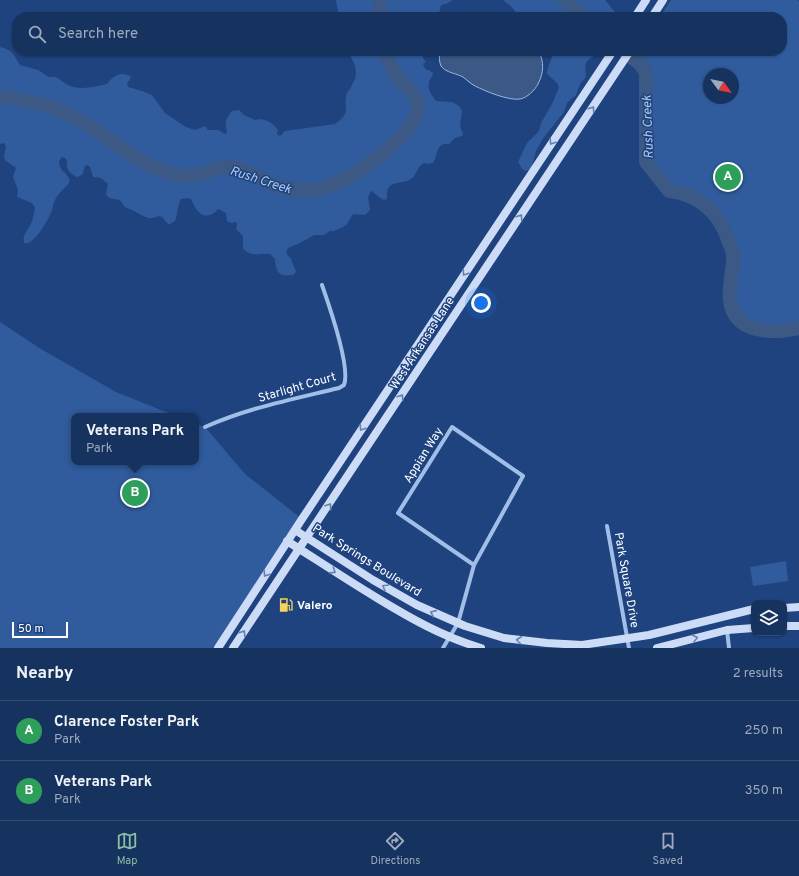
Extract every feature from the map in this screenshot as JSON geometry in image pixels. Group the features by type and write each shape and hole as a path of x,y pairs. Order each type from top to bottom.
{"main road":[{"path":"638,12 646,0"},
{"path":"655,12 663,0"},
{"name":"West Arkansas Lane","path":"218,648 287,541 610,56"},
{"name":"West Arkansas Lane","path":"233,648 627,56"},
{"name":"Park Springs Boulevard","path":"295,530 379,584 417,605 458,623 504,638 547,643 582,644 672,630 751,611"},
{"path":"287,541 345,579 414,621 450,637 481,648"},
{"path":"787,608 799,607"},
{"path":"787,626 799,626"},
{"path":"657,648 727,630 751,628"}],"street":[{"name":"Starlight Court","path":"205,428 227,417 272,404 339,388 344,385 346,375 338,332 322,285"},
{"name":"Appian Way","path":"443,648 458,623 474,565 523,476 452,427 398,513 474,565"},
{"name":"Park Square Drive","path":"607,526 629,648"},
{"path":"727,630 729,648"}],"shaded area":[{"path":"336,0 453,0 441,5 439,12 338,12"},
{"path":"503,0 605,0 614,12 516,12 511,6"},
{"path":"671,0 799,1 799,328 778,331 756,329 739,320 733,311 730,294 733,254 722,225 708,207 696,199 669,191 646,162 646,73 634,59 636,56 787,56 787,12 663,12"},
{"path":"0,47 10,51 12,56 14,56 20,65 38,70 49,77 56,78 70,86 81,88 92,87 107,84 114,76 121,74 128,75 131,77 127,84 128,87 152,95 165,113 186,127 195,130 205,126 208,130 218,130 225,134 227,133 226,124 228,117 232,111 239,110 244,115 255,120 262,119 271,123 278,130 277,134 280,136 285,131 335,124 344,116 346,110 347,93 356,76 356,68 350,56 423,56 426,62 423,64 426,70 433,73 433,76 429,81 429,87 433,97 436,101 452,102 459,106 462,111 460,126 463,134 462,136 455,138 449,144 442,145 438,150 433,163 422,164 411,179 405,182 392,184 387,191 387,199 382,199 371,191 368,197 370,210 365,215 353,214 347,224 343,227 330,231 324,235 314,235 288,248 286,253 291,259 296,272 293,275 284,275 279,273 276,267 275,259 270,254 252,254 246,251 243,248 243,236 236,229 236,222 231,223 227,221 226,213 218,209 211,215 206,216 200,214 191,199 187,198 181,199 175,221 170,224 159,216 152,218 140,215 125,207 120,200 109,198 106,194 108,184 101,178 93,177 90,167 87,165 85,166 82,174 77,177 69,170 67,161 62,157 59,161 61,168 70,181 56,197 52,210 41,231 28,243 24,243 24,236 31,224 35,207 32,203 17,197 18,190 13,177 16,168 5,160 4,156 6,146 4,143 0,144"},
{"path":"439,56 541,56 542,71 535,89 520,99 510,99 479,88 463,77 446,70 441,66"},
{"path":"552,56 593,56 587,61 585,66 585,78 580,84 576,95 567,103 564,112 544,137 536,151 532,166 529,170 525,171 518,162 527,143 539,131 541,123 553,102 559,87 557,83 547,74"},
{"path":"0,322 41,349 116,392 168,413 71,413 71,465 199,465 199,425 205,427 245,474 302,519 216,648 0,648"},
{"path":"786,561 788,581 753,586 750,567"}],"waterway":[{"name":"Rush Creek","path":"379,0 380,12"},
{"name":"Rush Creek","path":"564,0 578,12"},
{"name":"Rush Creek","path":"0,96 59,110 92,128 146,164 169,173 191,176 220,168 230,167 241,169 268,182 288,189 317,189 330,186 344,180 369,164 398,139 410,127 414,120 417,113 418,103 412,92 395,73 389,63 387,56"},
{"name":"Rush Creek","path":"630,56 639,63 646,72 646,162 669,191 698,200 706,206 719,221 733,254 730,283 730,300 733,311 739,320 756,329 778,331 799,328"}],"place":[{"name":"Clarence Foster Park","path":"728,177"},
{"name":"Veterans Park","path":"135,493"},
{"name":"Valero","path":"286,605"}]}
